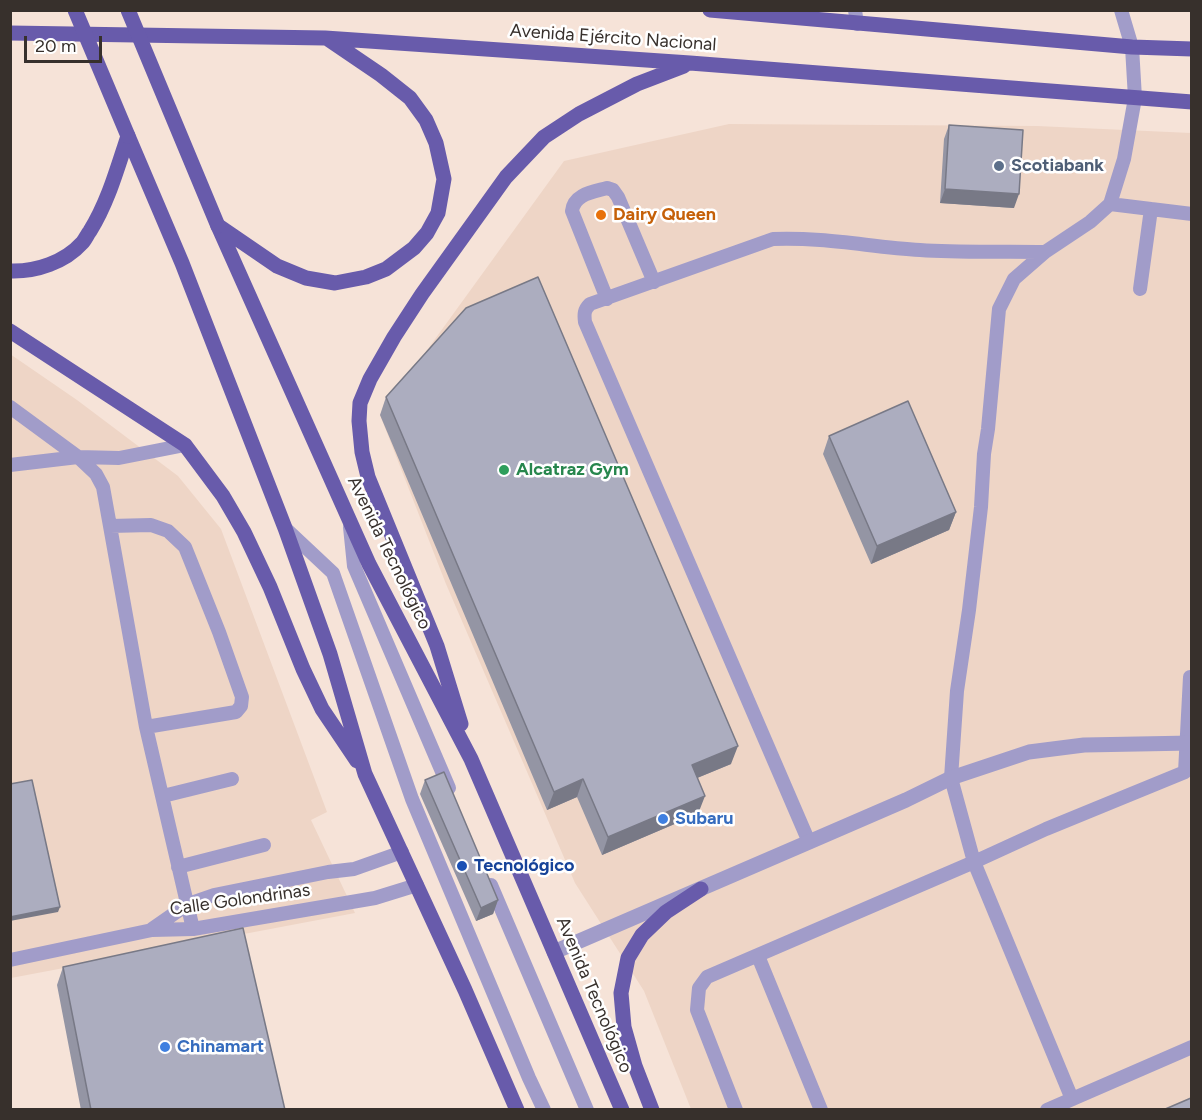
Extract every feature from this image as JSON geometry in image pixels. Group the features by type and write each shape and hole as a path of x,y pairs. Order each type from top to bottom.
{"main road":[{"path":"75,10 182,262 285,528 330,654 365,774"},
{"name":"Avenida Tecnológico","path":"128,10 218,226 369,564 471,759 622,1110"},
{"name":"Avenida Ejército Nacional","path":"710,10 856,17 1132,46 1191,49"},
{"name":"Avenida Ejército Nacional","path":"10,33 325,38 690,63 1191,102"},
{"path":"10,45 30,33"},
{"path":"218,226 277,266 306,278 335,283 366,277 386,269 414,248 427,233 438,213 444,179 436,143 426,120 410,99 381,75 325,38"},
{"path":"471,759 437,646 368,477 362,452 360,403 370,379 422,294 506,177 544,137 579,114 637,84 690,63"},
{"path":"10,271 46,266 82,243 99,216 110,191 128,136"},
{"path":"10,331 185,445 223,496 244,532 270,587 322,709 365,774 517,1110"},
{"path":"652,1110 635,1066 624,1027 621,993 628,958 642,935 666,912 701,889"}],"street":[{"path":"554,952 906,800 951,778 1029,752 1084,745 1189,743"}],"lane":[{"path":"1072,1099 974,862 951,778 957,691 981,507 984,454 999,309 1014,279 1045,252 1090,222 1110,204 1124,159 1135,98 1132,46 1121,10"},
{"path":"607,298 572,211 573,203 578,198 607,188 613,190 618,197 654,282"},
{"path":"1110,204 1191,214"},
{"path":"1140,289 1151,209"},
{"path":"809,842 585,322 585,309 590,304 773,239 836,240 921,250 1045,252"},
{"path":"10,407 78,457 96,474 103,487 146,727 194,929"},
{"path":"10,465 78,457 119,458 185,445"},
{"path":"349,519 354,566 455,802"},
{"path":"110,526 151,525 168,531 185,547 242,697 241,706 236,712 146,727"},
{"path":"285,528 333,573 412,799 544,1110"},
{"path":"736,1110 697,1010 699,988 707,977 1046,829 1185,772 1189,743 1190,677"},
{"path":"163,796 232,779"},
{"path":"178,867 264,845"},
{"name":"Calle Golondrinas","path":"152,930 188,904 214,895 354,869 402,852"},
{"path":"488,877 587,1110"},
{"name":"Calle Golondrinas","path":"152,930 194,929 375,898 417,885"},
{"path":"10,960 152,930"},
{"path":"758,956 821,1110"},
{"path":"1047,1110 1191,1047"}],"shaded area":[{"path":"729,124 1037,126 1191,133 1191,1109 691,1109 644,991 575,883 446,584 380,415 564,161"},
{"path":"10,354 77,400 178,476 221,529 327,812 311,820 355,913 11,978"}],"building":[{"path":"949,125 1023,130 1019,194 945,189"},
{"path":"538,277 738,746 692,765 705,796 608,837 583,779 554,792 386,397 466,308"},
{"path":"908,401 956,512 877,546 829,436"},
{"path":"444,772 498,900 481,908 425,780"},
{"path":"32,780 60,907 10,917 10,784"},
{"name":"Chinamart","path":"243,928 285,1110 91,1110 63,967"},
{"path":"1191,1098 1191,1110 1163,1110"}],"place":[{"name":"Scotiabank","path":"999,166"},
{"name":"Dairy Queen","path":"601,215"},
{"name":"Alcatraz Gym","path":"504,470"},
{"name":"Subaru","path":"663,819"},
{"name":"Tecnológico","path":"462,866"},
{"name":"Chinamart","path":"165,1047"}]}
